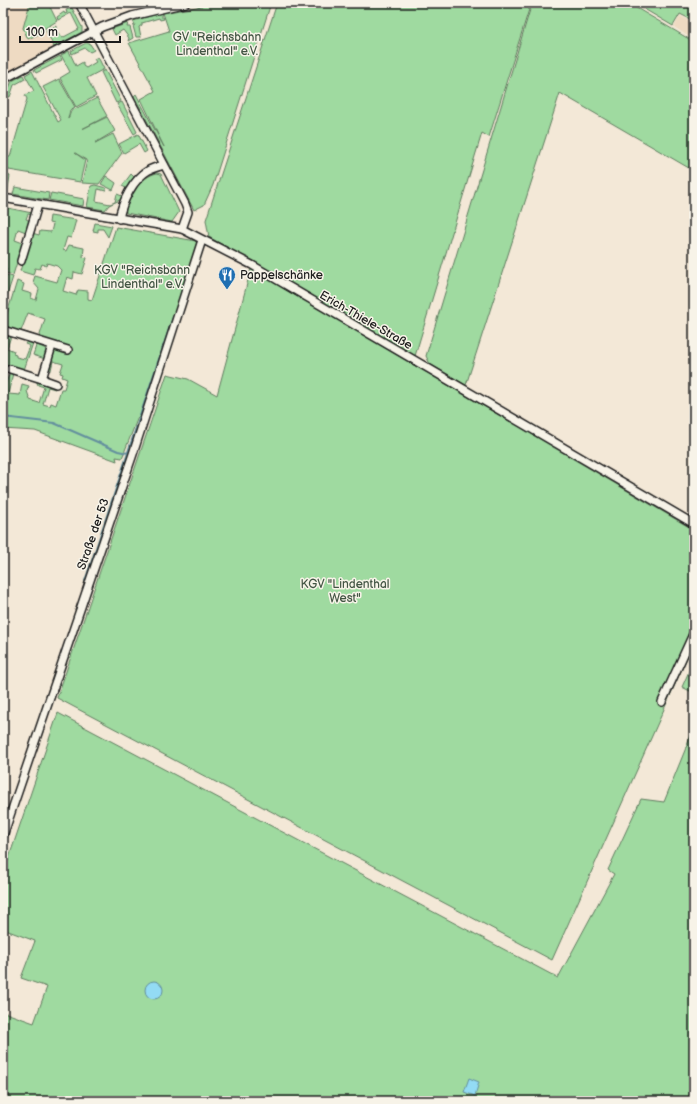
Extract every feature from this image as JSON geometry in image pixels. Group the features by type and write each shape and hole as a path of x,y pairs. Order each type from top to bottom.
{"street":[{"path":"79,3 188,212 182,229"},
{"path":"3,89 6,78 94,31 132,16 186,3"},
{"path":"119,219 125,200 139,179 149,170 164,165"},
{"name":"Erich-Thiele-Straße","path":"3,198 182,229 258,269 694,524"},
{"path":"21,261 38,205"},
{"name":"Straße der 53","path":"3,836 133,454 202,240"},
{"path":"3,330 68,350"},
{"path":"42,379 52,346"},
{"path":"10,369 56,384"},
{"path":"662,702 694,632"}],"shaded area":[{"path":"8,3 30,3 23,28 28,39 46,31 55,48 3,78 3,18"},
{"path":"680,16 694,23 694,40 674,27"}],"green space":[{"path":"30,3 48,3 57,21 39,32 39,34 28,39 23,28"},
{"name":"GV \"Reichsbahn Lindenthal\" e.V.","path":"202,3 271,3 213,185 204,205 194,210 134,96 136,94 164,147 141,99 155,91 129,43 169,31 163,13 202,6"},
{"path":"277,3 531,3 489,137 482,133 415,356 209,237 206,220"},
{"path":"532,3 628,3 694,42 694,171 560,93 466,385 430,364 426,356"},
{"path":"634,3 694,3 694,21 680,14 673,26"},
{"path":"72,8 82,27 82,32 54,47 46,31 56,26 56,30 62,38 79,29 71,13 58,20 57,17 64,12 65,14 67,13 66,10"},
{"path":"161,13 163,14 161,17 164,17 164,19 160,20 159,18 142,23 139,27 141,37 136,37 133,26 135,25 133,21"},
{"path":"128,23 127,27 130,27 133,38 128,41 129,38 123,30 115,35 112,29"},
{"path":"86,43 90,44 94,50 90,52 85,48 72,54 71,51"},
{"path":"69,51 76,66 83,62 83,66 86,68 96,62 94,59 98,57 104,69 87,78 96,96 76,107 60,78 70,72 61,55"},
{"path":"60,56 62,60 36,73 34,70"},
{"path":"105,70 121,101 116,103 101,72"},
{"path":"32,71 58,122 61,120 43,87 59,79 75,107 70,110 68,119 71,111 97,98 107,116 82,129 107,117 115,131 95,143 113,134 122,153 99,184 82,183 87,160 75,153 85,160 80,182 3,169 7,157 10,157 27,99 25,95 34,91 25,75"},
{"path":"23,75 25,79 14,85 10,97 6,96 12,81"},
{"path":"122,102 137,132 134,134 117,104"},
{"path":"138,134 147,151 144,153 139,144 124,153 119,144"},
{"path":"157,173 161,174 179,212 172,222 126,213 128,201 135,188 146,178"},
{"path":"5,174 10,176 7,193 3,192"},
{"path":"131,174 134,177 126,188 122,186"},
{"path":"106,176 116,183 113,190 101,184"},
{"path":"95,185 106,188 106,191 98,189 96,201 110,204 115,202 117,194 122,196 120,200 109,205 105,210 87,207 91,186"},
{"path":"15,187 49,193 48,200 13,194"},
{"path":"51,193 84,199 83,206 49,200"},
{"path":"3,207 32,213 32,215 28,214 26,219 30,221 26,232 18,229 15,240 23,243 13,275 6,273 7,269 3,268 3,226 5,226 6,216 3,216"},
{"name":"KGV \"Reichsbahn Lindenthal\" e.V.","path":"50,216 76,220 71,238 67,237 63,250 66,251 69,245 84,248 83,257 87,258 82,274 74,272 73,279 67,277 63,291 76,295 78,290 88,291 88,299 92,300 116,227 196,241 197,245 141,420 138,417 122,458 116,457 117,461 35,431 3,429 3,391 10,372 13,373 8,394 20,395 22,384 29,386 27,391 30,400 39,403 44,387 38,385 36,380 56,387 55,389 48,387 43,404 50,406 51,403 56,405 61,389 64,389 67,379 62,377 63,374 60,373 63,364 53,361 51,370 48,369 54,351 58,350 68,353 70,348 39,338 45,319 28,313 21,331 34,335 33,336 3,327 17,281 24,284 22,291 32,294 31,298 36,300 39,289 33,282 35,276 57,282 61,270 57,266 47,263 46,266 42,264 40,269 35,268 33,275 20,271 32,233 39,235 40,231 51,232 53,224 49,223"},
{"path":"95,223 112,226 108,237 103,229 98,229 98,232 93,231"},
{"name":"KGV \"Lindenthal West\"","path":"251,269 694,530 694,642 552,960 57,698 167,374 188,379 217,395"},
{"path":"6,275 13,277 3,307 3,281"},
{"path":"8,335 11,336 7,348 14,351 13,354 16,355 16,357 25,359 30,346 25,344 27,341 33,343 24,370 3,364 3,337 7,338"},
{"path":"38,345 46,349 45,359 33,355 36,346"},
{"path":"694,660 694,693 682,687"},
{"path":"58,713 558,978 614,874 608,870 641,799 664,802 694,728 694,1101 3,1101 3,1012 34,1023 47,987 21,978 35,941 3,929 3,875"}],"water":[{"path":"154,981 160,984 163,990 160,996 154,999 148,996 145,990 148,984"},
{"path":"469,1078 479,1082 475,1096 464,1092"}],"waterway":[{"path":"128,452 173,317"},
{"path":"3,417 54,423 118,451 128,453 85,581"}],"place":[{"name":"Pappelschänke","path":"227,290"}]}
